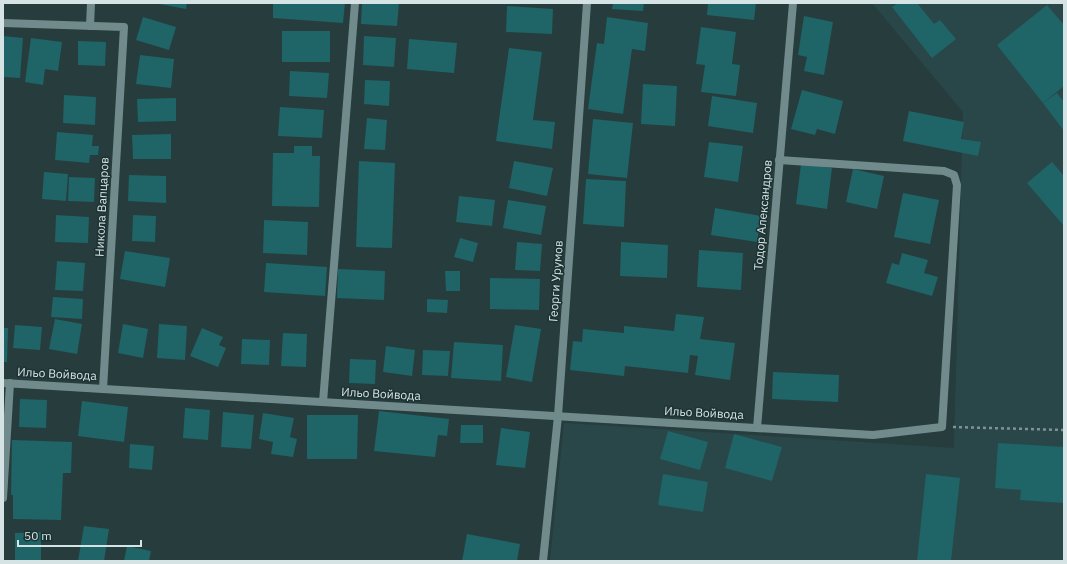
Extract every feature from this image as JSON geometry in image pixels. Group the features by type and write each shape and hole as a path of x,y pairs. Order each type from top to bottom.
{"street":[{"path":"3,23 90,26 91,3"},
{"path":"323,402 354,3"},
{"name":"Георги Урумов","path":"543,561 558,416 587,3"},
{"name":"Тодор Александров","path":"757,428 793,3"},
{"name":"Никола Вапцаров","path":"90,26 124,27 103,389"},
{"path":"779,160 944,171 954,175 957,185 942,427"},
{"path":"3,498 6,383"},
{"name":"Ильо Войвода","path":"6,383 873,435 942,427"}],"path":[{"path":"942,427 1064,430"}],"shaded area":[{"path":"872,3 1064,3 1064,561 550,561 564,423 954,448 963,112"}],"building":[{"path":"154,3 187,3 186,9"},
{"path":"273,3 345,3 343,23 273,18"},
{"path":"362,3 399,3 397,26 361,24"},
{"path":"613,3 644,3 643,11 612,9"},
{"path":"708,3 756,3 754,20 707,15"},
{"path":"898,3 917,3 934,24 940,20 956,39 932,58 892,7"},
{"path":"1047,5 1064,25 1064,86 1043,103 997,45"},
{"path":"507,6 553,9 552,34 506,32"},
{"path":"804,16 833,22 824,75 804,71 807,57 798,55"},
{"path":"143,17 176,27 169,50 136,40"},
{"path":"607,17 648,23 645,51 632,49 623,114 588,109 597,43 604,44"},
{"path":"701,27 736,32 732,64 740,65 736,96 701,92 705,65 696,64"},
{"path":"282,31 330,31 330,62 282,62"},
{"path":"3,36 23,38 20,78 3,77"},
{"path":"364,36 396,38 394,67 363,65"},
{"path":"31,38 62,42 58,71 45,69 43,85 25,82"},
{"path":"409,39 457,43 454,73 407,69"},
{"path":"78,41 106,42 105,66 78,65"},
{"path":"509,48 542,52 533,120 555,122 552,149 496,141"},
{"path":"140,55 174,59 171,88 136,84"},
{"path":"290,71 329,73 327,98 289,96"},
{"path":"365,80 390,81 389,106 364,104"},
{"path":"643,84 677,86 675,126 641,124"},
{"path":"802,90 843,101 835,134 817,129 815,135 791,129"},
{"path":"1057,93 1064,102 1064,131 1043,103"},
{"path":"64,95 96,97 95,125 63,123"},
{"path":"712,96 757,103 753,133 708,126"},
{"path":"176,98 176,121 138,122 137,99"},
{"path":"280,107 324,110 322,138 278,136"},
{"path":"909,111 964,122 961,139 981,142 978,156 903,141"},
{"path":"367,118 387,120 385,150 364,149"},
{"path":"593,119 633,123 627,178 588,174"},
{"path":"57,132 93,135 92,146 99,146 98,155 90,155 89,163 55,160"},
{"path":"171,134 171,159 133,159 132,135"},
{"path":"709,142 743,146 738,182 704,177"},
{"path":"294,146 312,146 312,156 320,156 319,207 272,206 273,153 294,153"},
{"path":"359,161 395,163 392,248 356,247"},
{"path":"514,161 553,168 547,196 509,188"},
{"path":"1052,162 1064,176 1064,226 1027,183"},
{"path":"801,164 832,168 827,209 796,204"},
{"path":"853,169 884,176 877,209 846,202"},
{"path":"44,172 68,174 66,201 42,199"},
{"path":"129,175 166,176 166,203 128,201"},
{"path":"69,177 95,178 94,202 68,201"},
{"path":"586,179 626,181 624,227 583,224"},
{"path":"903,193 939,200 930,244 894,237"},
{"path":"459,196 495,200 492,226 456,222"},
{"path":"508,200 546,206 541,235 503,228"},
{"path":"715,208 761,216 757,242 711,235"},
{"path":"56,215 89,217 88,243 55,242"},
{"path":"133,215 156,216 155,242 132,241"},
{"path":"264,220 308,222 307,255 263,253"},
{"path":"460,238 478,243 473,262 454,257"},
{"path":"517,242 542,244 540,271 515,270"},
{"path":"621,242 668,245 667,278 620,276"},
{"path":"699,250 743,253 741,290 697,287"},
{"path":"125,251 170,258 165,287 120,279"},
{"path":"902,253 928,260 924,273 938,277 932,296 886,283 892,263 899,265"},
{"path":"57,261 85,263 83,291 55,290"},
{"path":"266,263 327,267 325,296 264,292"},
{"path":"338,269 385,271 384,300 337,298"},
{"path":"445,271 460,271 460,291 446,291"},
{"path":"490,278 540,279 539,310 490,309"},
{"path":"53,297 83,299 82,319 51,317"},
{"path":"427,299 448,300 447,313 427,312"},
{"path":"676,314 704,317 700,339 735,343 730,380 695,375 698,356 690,355 688,373 625,366 624,376 570,370 573,341 582,342 583,329 624,333 624,326 674,331"},
{"path":"55,319 82,324 77,354 49,349"},
{"path":"123,324 148,329 143,358 118,353"},
{"path":"159,324 187,326 185,360 157,358"},
{"path":"15,325 42,327 40,350 13,348"},
{"path":"515,325 541,329 532,382 506,377"},
{"path":"3,328 8,328 7,362 3,362"},
{"path":"202,328 223,337 219,345 226,348 218,367 190,356"},
{"path":"283,333 307,334 306,367 281,366"},
{"path":"242,339 270,340 269,365 241,364"},
{"path":"454,342 503,345 501,381 451,378"},
{"path":"386,346 415,350 412,376 383,372"},
{"path":"423,350 450,351 448,376 422,375"},
{"path":"350,359 376,360 375,384 349,383"},
{"path":"773,372 839,375 838,402 772,399"},
{"path":"20,399 47,400 46,428 19,427"},
{"path":"82,401 128,407 124,442 78,436"},
{"path":"185,408 210,410 208,440 183,438"},
{"path":"379,411 449,419 447,436 438,435 435,457 374,451"},
{"path":"223,412 254,415 251,449 221,447"},
{"path":"263,413 294,418 290,437 297,439 293,457 271,454 273,442 259,439"},
{"path":"307,415 358,415 357,459 307,459"},
{"path":"461,425 483,425 483,443 460,443"},
{"path":"501,428 530,432 525,468 496,465"},
{"path":"668,431 708,442 700,470 660,459"},
{"path":"734,434 782,447 772,481 725,468"},
{"path":"12,440 72,442 71,473 63,473 61,520 13,519 13,495 11,495"},
{"path":"998,443 1064,447 1064,503 1020,500 1021,490 995,488"},
{"path":"130,444 154,446 152,470 129,468"},
{"path":"663,474 708,482 703,512 658,505"},
{"path":"926,474 960,478 951,561 917,561"},
{"path":"84,526 109,529 104,561 78,561"},
{"path":"41,532 41,561 15,561 15,533"},
{"path":"467,534 520,544 517,561 462,561"},
{"path":"127,546 151,551 149,561 124,561"}]}
